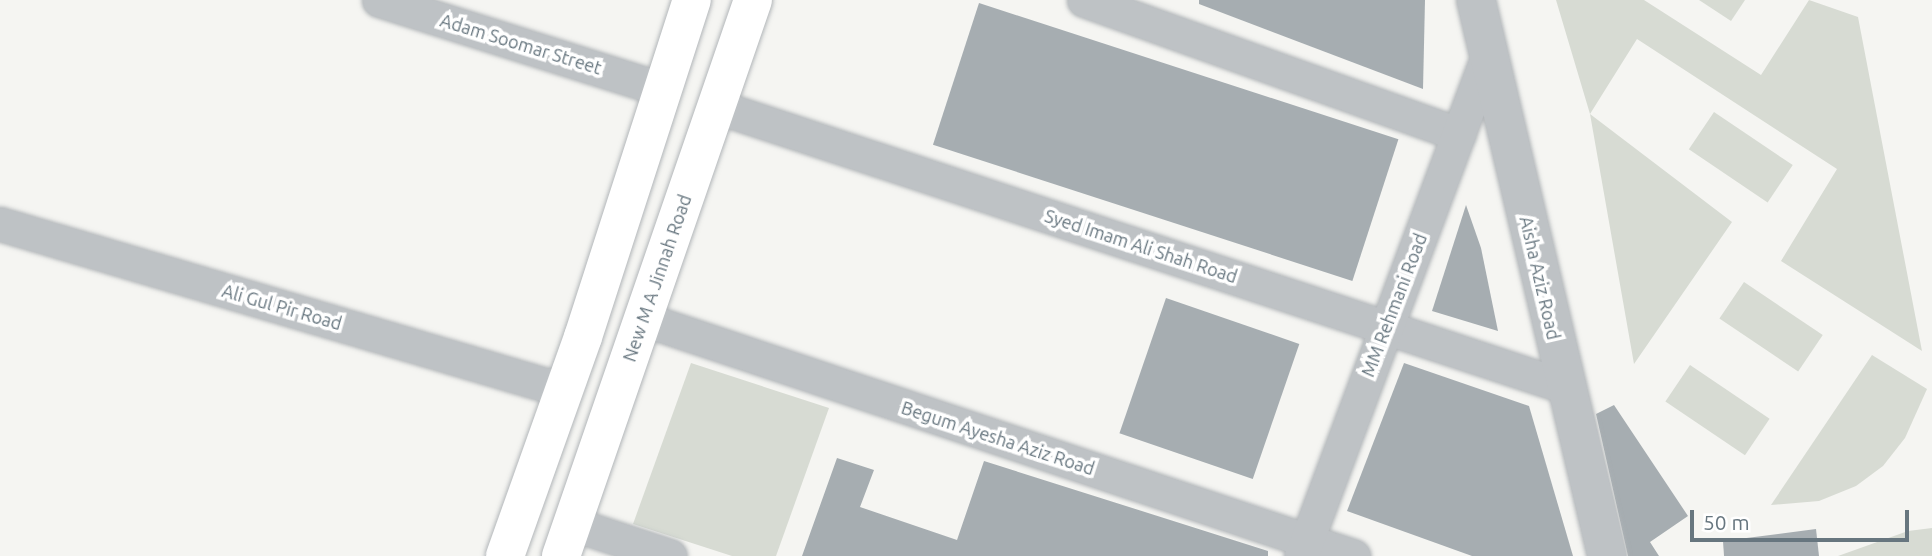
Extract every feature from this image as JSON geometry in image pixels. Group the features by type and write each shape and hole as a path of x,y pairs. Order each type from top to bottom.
{"main road":[{"path":"505,556 692,0"},
{"name":"New M A Jinnah Road","path":"567,540 753,0"}],"street":[{"name":"Adam Soomar Street","path":"379,0 662,89"},
{"path":"1084,0 1459,134"},
{"name":"Aisha Aziz Road","path":"1476,0 1607,556"},
{"name":"MM Rehmani Road","path":"1304,548 1488,55"},
{"name":"Syed Imam Ali Shah Road","path":"715,106 1566,387"},
{"name":"Ali Gul Pir Road","path":"0,224 563,390"},
{"name":"Begum Ayesha Aziz Road","path":"643,319 1304,548 1353,556"},
{"path":"567,540 670,556"}],"shaded area":[{"path":"1556,0 1644,0 1761,75 1809,0 1858,17 1922,351 1781,261 1837,169 1637,39 1590,114"},
{"path":"1699,0 1745,0 1731,21"},
{"path":"1714,112 1793,165 1768,202 1689,149"},
{"path":"1590,114 1732,222 1634,364"},
{"path":"1744,282 1823,335 1798,372 1719,318"},
{"path":"1872,355 1927,389 1905,438 1883,466 1856,486 1819,501 1771,505"},
{"path":"691,363 829,408 776,556 732,556 633,524"},
{"path":"1690,365 1770,419 1745,455 1665,401"},
{"path":"1932,528 1932,556 1838,556 1908,531"}],"building":[{"path":"1199,0 1425,0 1423,89 1199,4"},
{"path":"979,3 1398,139 1352,281 933,145"},
{"path":"1466,205 1481,248 1498,331 1432,311"},
{"path":"1166,298 1299,344 1253,479 1119,433"},
{"path":"1404,363 1529,406 1573,556 1472,556 1347,511"},
{"path":"1614,405 1688,516 1650,542 1659,556 1628,556 1596,414"},
{"path":"837,458 874,470 860,507 957,540 984,461 1268,551 1268,556 802,556"},
{"path":"1816,529 1819,556 1724,556 1723,541"}]}
